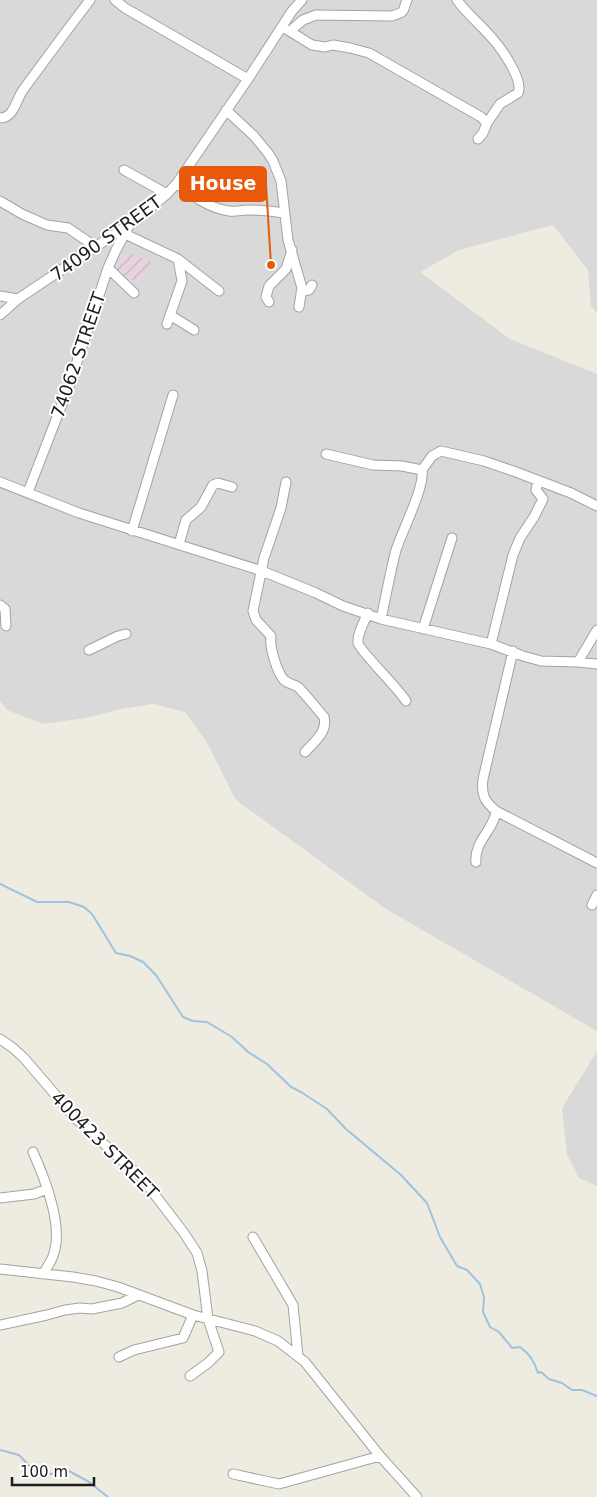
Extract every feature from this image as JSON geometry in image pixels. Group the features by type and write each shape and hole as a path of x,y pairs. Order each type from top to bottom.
{"street":[{"path":"0,118 12,113 22,92 90,0"},
{"path":"115,0 132,12 248,80"},
{"name":"74090 STREET","path":"0,315 18,299 134,221 168,194 226,110 287,29 292,12 302,0"},
{"path":"407,0 406,8 403,12 392,16 316,15 287,29 312,45 325,47 333,45 369,53 487,123"},
{"path":"457,0 468,14 493,38 512,66 520,90 518,94 500,104 478,139"},
{"path":"226,110 254,136 273,161 281,181 288,240 301,292 299,307"},
{"path":"124,170 168,194"},
{"path":"177,183 194,198 210,206 230,211 258,210 284,213"},
{"path":"0,201 22,214 47,225 68,228 96,247"},
{"name":"74062 STREET","path":"28,492 68,386 108,268 116,250 134,221"},
{"path":"125,234 178,259 219,290"},
{"path":"110,237 116,250"},
{"path":"267,300 269,286 286,269 292,250"},
{"path":"178,259 182,281 168,320 194,330"},
{"path":"108,268 134,293"},
{"path":"301,292 309,290 312,284"},
{"path":"0,296 18,299"},
{"path":"132,530 173,395"},
{"path":"381,619 396,551 420,488 423,475 422,470 432,456 441,451 484,461 571,493 597,506"},
{"path":"326,454 373,465 402,466 422,470"},
{"path":"491,644 513,555 520,538 543,499 536,490 538,481"},
{"path":"0,482 79,513 262,571 343,606 381,619 491,644 541,661 597,664"},
{"path":"286,482 281,508 264,558 253,611 256,620 271,636 270,642 276,666 285,681 297,686 324,718 326,724 324,731 305,752"},
{"path":"179,544 186,520 201,507 212,485 218,483 232,487"},
{"path":"423,629 452,538"},
{"path":"0,605 5,609 6,626"},
{"path":"368,614 358,639 360,648 390,680 406,701"},
{"path":"578,662 597,630"},
{"path":"89,650 126,634"},
{"path":"513,651 482,788 485,800 496,811 597,863"},
{"path":"476,862 477,847 494,821 496,811"},
{"path":"592,905 597,894"},
{"name":"400423 STREET","path":"0,1039 24,1058 76,1120 142,1178 197,1253 202,1271 208,1319 219,1352 190,1376"},
{"path":"34,1152 52,1202 56,1246 43,1274"},
{"path":"0,1198 34,1194 48,1189"},
{"path":"253,1237 293,1306 298,1356"},
{"path":"0,1269 73,1276 96,1281 193,1315 255,1331 278,1341 298,1356 329,1390 380,1456 418,1497"},
{"path":"0,1325 65,1310 92,1309 138,1296"},
{"path":"119,1357 134,1350 183,1338 193,1315"},
{"path":"233,1474 279,1484 380,1456"}],"shaded area":[{"path":"0,0 597,0 597,313 591,306 588,270 553,225 459,250 420,272 510,339 597,374 597,1031 386,909 236,800 206,741 185,712 153,704 121,709 86,718 43,724 7,710 0,701"},
{"path":"125,250 152,263 141,284 115,271"},
{"path":"597,1051 597,1186 579,1178 567,1155 562,1108"}],"waterway":[{"path":"0,884 37,902 69,902 84,907 92,914 116,953 130,956 143,962 156,975 183,1017 193,1021 207,1022 232,1037 248,1052 267,1064 291,1087 327,1109 346,1129 401,1175 427,1203 440,1237 457,1266 467,1270 480,1284 484,1297 483,1312 490,1327 499,1332 512,1348 520,1347 527,1353 538,1373 541,1372 549,1379 562,1383 572,1390 582,1390 597,1396"},
{"path":"0,1450 19,1455 36,1473 51,1474 58,1471 69,1471 89,1482 108,1497"}],"place":[{"name":"House","path":"271,265"}]}
